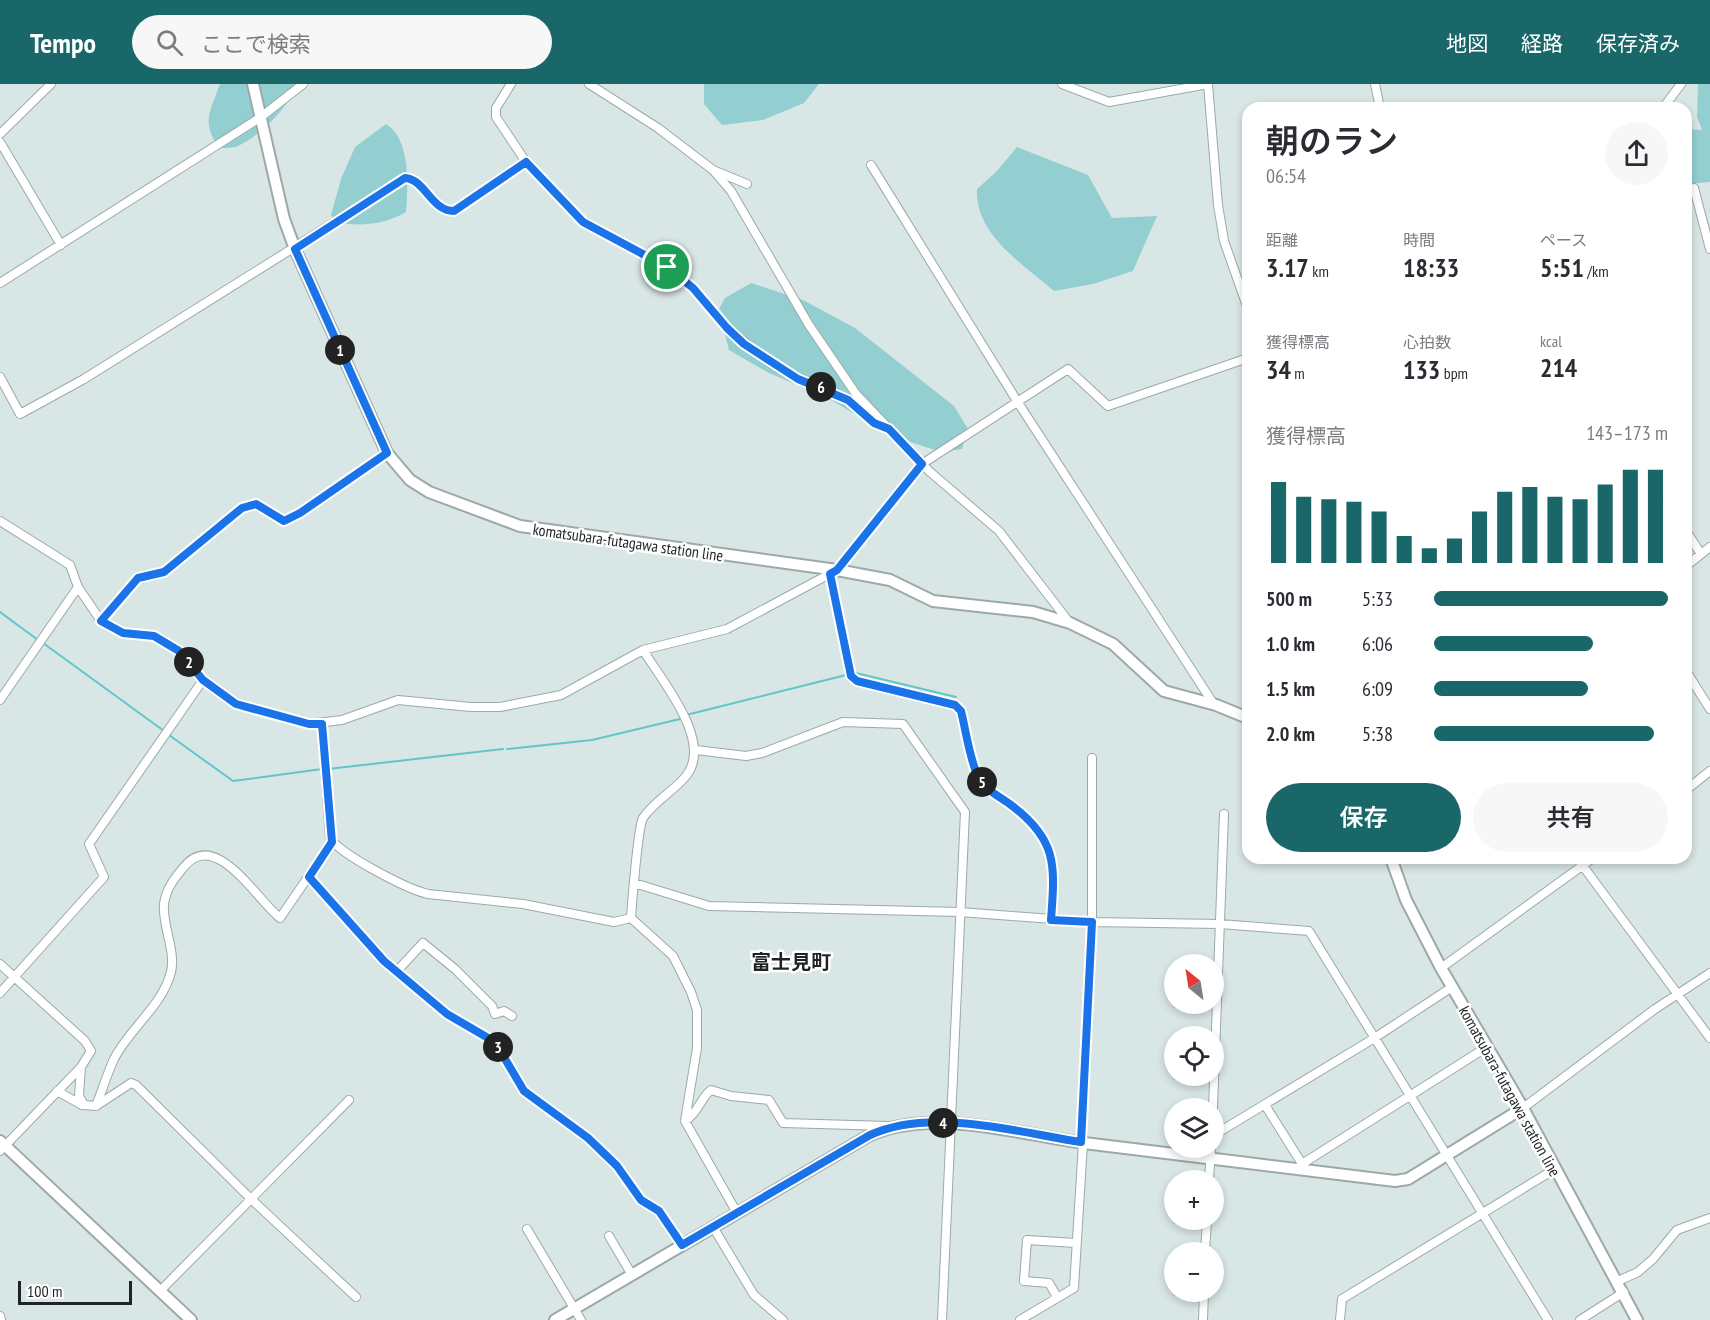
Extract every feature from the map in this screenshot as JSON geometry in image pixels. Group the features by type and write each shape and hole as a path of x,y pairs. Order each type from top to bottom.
{"main road":[{"name":"komatsubara-futagawa station line","path":"253,84 284,219 295,249 387,453 410,480 429,492 520,526 890,580 933,601 1033,612 1070,623 1113,644 1164,691 1216,705 1242,716"},
{"name":"komatsubara-futagawa station line","path":"1392,864 1406,900 1441,968 1523,1108 1624,1292 1637,1320"},
{"path":"1224,1154 1395,1180 1408,1179 1523,1108"},
{"path":"555,1320 870,1135 890,1126 918,1121 1082,1142 1164,1148"},
{"path":"2,1146 191,1320"}],"street":[{"path":"0,134 51,84"},
{"path":"0,283 261,117 303,84"},
{"path":"511,84 496,108 496,117 526,162 583,222 652,258 693,288 744,344 798,379 848,400 874,423 889,429"},
{"path":"589,84 658,128 713,170 731,190 809,325 856,394 922,464 999,531 1070,623"},
{"path":"1062,84 1109,102 1208,84 1218,205 1224,241 1242,292"},
{"path":"1375,84 1379,102"},
{"path":"1668,102 1681,84"},
{"path":"0,142 61,245"},
{"path":"0,378 20,414 84,379 405,178 417,184 442,209 454,211 526,162"},
{"path":"871,165 1017,401 1209,700 1216,705"},
{"path":"713,170 747,184"},
{"path":"1694,189 1710,249"},
{"path":"0,521 70,565 78,587 101,621 123,633 154,636 179,651 203,680 236,704 309,724 322,724 398,700 471,707 500,707 544,699 578,688 644,650 727,629 833,572 922,464 1068,369 1108,406 1242,360"},
{"path":"101,621 138,578 164,572 242,508 256,504 284,521 300,513 387,453"},
{"path":"1692,540 1701,554"},
{"path":"1692,561 1710,547"},
{"path":"833,572 851,676 857,681 955,705 961,711 977,775 990,792 1039,829 1055,872 1051,920"},
{"path":"0,700 78,587"},
{"path":"631,918 643,819 686,776 694,764 696,750 687,723 644,650"},
{"path":"0,993 104,877 89,844 203,680"},
{"path":"1692,680 1710,709"},
{"path":"696,750 746,756 762,753 843,722 903,724 965,812 942,1320"},
{"path":"96,1106 115,1059 166,985 172,969 164,904 170,885 186,865 199,855 212,854 229,865 267,908 280,918 332,842 322,724"},
{"path":"1020,1320 1074,1288 1092,922 1092,758"},
{"path":"1692,785 1710,771"},
{"path":"1213,1098 1224,814"},
{"path":"332,842 372,868 416,891 523,904 614,921 631,918"},
{"path":"1441,968 1583,865 1710,1038"},
{"path":"309,877 377,953 397,971 447,1014 495,1042 524,1091 588,1138 617,1166 641,1200 659,1211 682,1245"},
{"path":"634,883 709,906 960,912 1092,922 1220,924 1311,933 1373,1039 1548,1320"},
{"path":"631,918 673,956 691,992 697,1011 697,1048 685,1121 737,1213"},
{"path":"397,971 423,944 455,969 492,1006 495,1014 504,1011 512,1016"},
{"path":"0,964 89,1046 89,1056 81,1067 2,1146"},
{"path":"1523,1108 1655,1009 1710,973"},
{"path":"1224,1129 1373,1039 1452,987"},
{"path":"1265,1105 1304,1167 1487,1047"},
{"path":"81,1067 79,1096 84,1105"},
{"path":"57,1091 84,1105 96,1106 131,1083 136,1085 250,1198 356,1297"},
{"path":"685,1121 696,1114 707,1092 711,1090 769,1100 783,1123 890,1126"},
{"path":"160,1291 349,1100"},
{"path":"1340,1320 1342,1299 1555,1169"},
{"path":"1618,1281 1638,1272 1653,1259 1677,1230 1710,1218"},
{"path":"713,1227 754,1294 783,1320"},
{"path":"527,1229 580,1320"},
{"path":"609,1236 632,1275"},
{"path":"1057,1297 1049,1283 1024,1281 1027,1240 1076,1243"},
{"path":"1580,1320 1624,1292"},
{"path":"1203,1320 1204,1302"}],"shaded area":[{"path":"220,84 295,84 281,111 264,128 238,146 219,148 210,131 209,117"},
{"path":"704,84 819,84 804,103 763,120 722,125 704,104"},
{"path":"1698,84 1710,84 1710,182 1692,184 1692,129 1702,130 1697,117"},
{"path":"386,124 400,140 404,152 407,177 406,212 389,220 373,223 337,223 331,215 341,179 355,147"},
{"path":"1017,147 1088,175 1112,218 1157,216 1133,271 1093,284 1054,291 1003,247 984,221 978,205 977,189 996,172"},
{"path":"751,283 803,300 855,328 954,406 968,429 962,449 941,452 892,436 831,400 767,372 729,350 719,309 725,298"}],"waterway":[{"path":"0,612 38,640"},
{"path":"43,643 164,731"},
{"path":"856,673 956,697"},
{"path":"686,715 846,675"},
{"path":"507,749 592,740 680,719"},
{"path":"169,735 233,781 322,769"},
{"path":"328,769 503,749"}],"district":[{"name":"富士見町","path":"791,962"}],"route":[{"path":"526,162 583,222 667,267 693,288 744,344 776,367 798,379 822,387 848,400 874,423 889,429 922,464 837,570 830,574 851,676 857,681 955,705 961,711 977,775 990,792 1011,805 1039,829 1049,851 1055,872 1051,920 1092,922 1081,1142 981,1127 918,1121 890,1126 870,1135 682,1245 659,1211 641,1200 630,1180 617,1166 588,1138 524,1091 495,1042 447,1014 384,961 309,877 315,864 332,842 322,724 309,724 236,704 203,680 179,651 154,636 123,633 101,621 138,578 142,575 164,572 250,503 256,504 275,518 284,521 300,513 387,453 295,249 374,196 405,178 417,184 442,209 454,211 526,162"}]}
